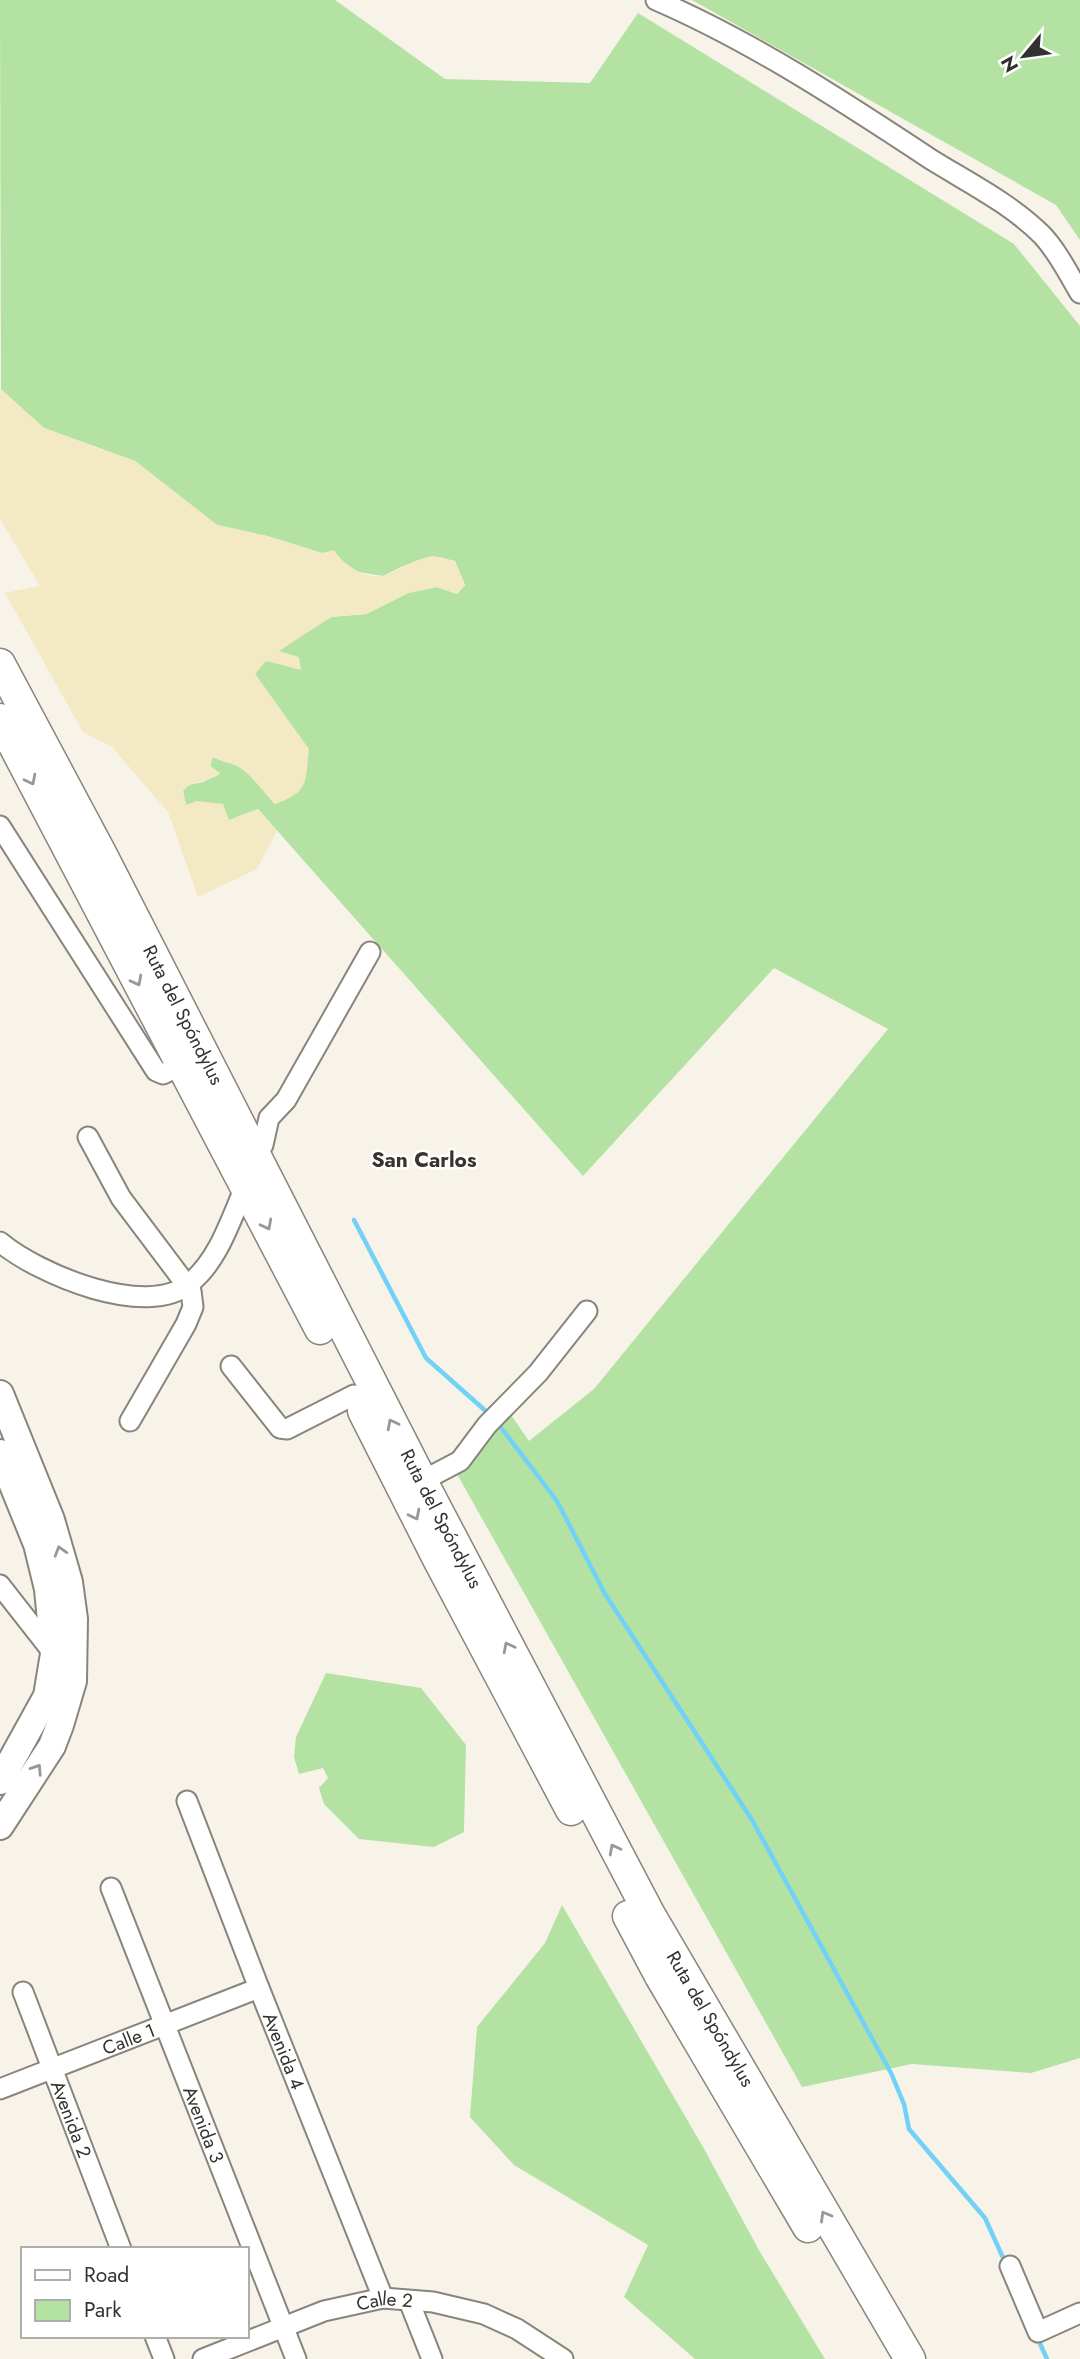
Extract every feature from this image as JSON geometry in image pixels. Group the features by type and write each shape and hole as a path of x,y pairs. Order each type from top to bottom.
{"highway":[{"name":"Ruta del Spóndylus","path":"0,664 102,855 422,1481 649,1913 910,2359"},
{"name":"Ruta del Spóndylus","path":"0,719 246,1185 438,1559 660,1976 887,2359"}],"main road":[{"path":"0,1394 51,1520 69,1582 75,1619 74,1681 60,1725 52,1746 0,1826"},
{"path":"0,1454 37,1544 48,1589 54,1654 47,1696 0,1782"}],"street":[{"path":"656,0 695,17 839,99 1014,212 1042,235 1080,293"},
{"path":"0,826 156,1072 163,1074 181,1065"},
{"path":"255,1156 263,1144 269,1118 286,1100 370,952"},
{"path":"88,1137 121,1198 166,1261 188,1285 193,1307 130,1422"},
{"path":"0,1242 57,1276 115,1294 162,1297 188,1285 204,1270 246,1185"},
{"path":"422,1481 460,1461 486,1425 538,1373 587,1311"},
{"path":"231,1366 280,1428 287,1429 354,1395"},
{"path":"0,1585 54,1654"},
{"name":"Avenida 4","path":"187,1801 383,2298"},
{"name":"Avenida 3","path":"111,1888 296,2359"},
{"name":"Calle 1","path":"0,2089 259,1988"},
{"name":"Avenida 2","path":"23,1992 120,2247"},
{"path":"1010,2266 1038,2332 1080,2313"},
{"name":"Calle 2","path":"203,2359 324,2311 383,2298 454,2306 484,2314 517,2329 563,2359"},
{"path":"409,2301 432,2359"},
{"path":"156,2338 164,2359"}],"green space":[{"path":"0,0 335,0 445,79 590,83 638,13 1014,244 1080,326 1080,2058 1031,2073 912,2064 802,2087 457,1474 511,1415 529,1441 594,1389 888,1029 774,968 583,1176 258,809 229,820 186,805 183,791 188,785 220,774 210,766 213,757 244,770 275,804 308,749 255,674 265,661 331,617 366,614 408,593 437,587 457,594 465,585 455,561 432,556 383,576 358,572 340,560 267,536 217,525 135,461 44,428 1,390"},
{"path":"692,0 1080,0 1080,240 1056,205"},
{"path":"326,1673 421,1688 466,1745 464,1832 434,1847 359,1839 324,1804 319,1788 328,1778 323,1768 299,1774 294,1757 296,1737"},
{"path":"562,1905 703,2147 760,2252 825,2359 695,2359 624,2297 648,2245 514,2165 470,2117 477,2027 545,1943"}],"sand":[{"path":"0,388 44,428 135,461 217,525 267,536 322,553 334,550 349,566 371,576 386,575 421,559 433,557 455,561 465,585 457,594 437,587 408,593 366,614 331,617 279,651 299,657 301,670 266,661 255,674 309,749 306,778 295,795 275,804 244,771 236,765 213,757 210,766 220,773 187,787 183,791 186,805 197,801 223,804 229,820 258,809 277,831 257,869 198,897 168,812 112,747 83,732 5,593 40,586 0,519"}],"waterway":[{"path":"354,1220 426,1358 488,1413"},
{"path":"499,1425 557,1501 605,1594 752,1820 891,2073 904,2104 909,2129 985,2218 1005,2262"},
{"path":"1037,2337 1047,2359"}],"district":[{"name":"San Carlos","path":"424,1160"}]}
